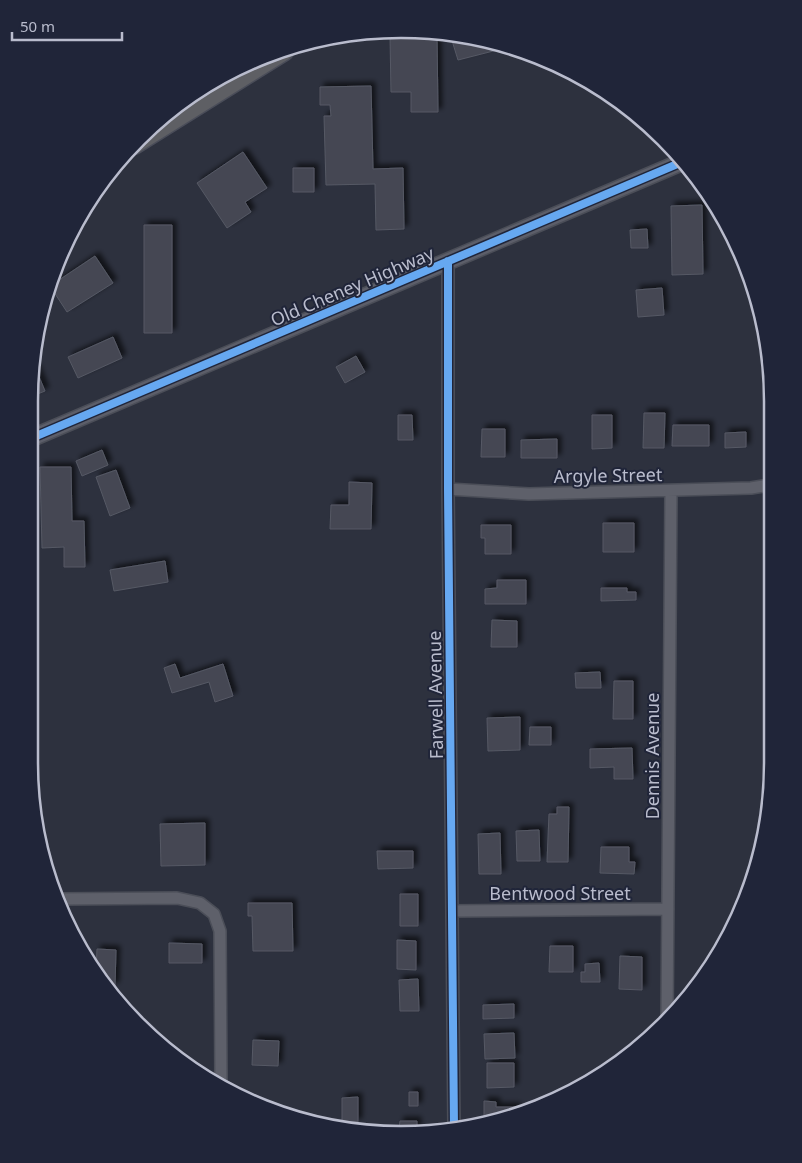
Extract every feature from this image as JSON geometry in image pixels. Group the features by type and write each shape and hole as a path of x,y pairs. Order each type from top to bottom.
{"highway":[{"path":"173,118 250,70"}],"street":[{"name":"Old Cheney Highway","path":"38,435 677,164"},
{"name":"Farwell Avenue","path":"448,261 448,489 454,1121"},
{"name":"Argyle Street","path":"448,489 530,494 671,491 764,486"},
{"name":"Dennis Avenue","path":"667,1009 671,491"},
{"path":"64,899 177,898 200,903 214,914 220,931 221,1078"},
{"name":"Bentwood Street","path":"452,911 668,910"}],"building":[{"path":"390,38 437,40 438,112 411,112 411,92 391,92"},
{"path":"452,42 496,50 458,60"},
{"path":"371,86 373,169 403,168 404,229 376,230 375,184 326,185 324,116 331,116 330,105 320,105 320,87"},
{"path":"243,152 267,188 245,202 251,212 227,228 197,183"},
{"path":"293,168 314,168 314,192 293,192"},
{"path":"702,205 703,274 672,275 671,206"},
{"path":"144,225 172,225 172,333 144,333"},
{"path":"647,229 648,248 631,248 630,230"},
{"path":"95,256 113,283 67,312 54,293 58,280"},
{"path":"662,288 664,315 638,317 636,290"},
{"path":"113,337 122,358 78,378 68,357"},
{"path":"356,356 365,372 345,383 336,367"},
{"path":"38,375 45,391 38,394"},
{"path":"644,413 665,413 664,448 643,448"},
{"path":"398,415 412,415 413,440 398,440"},
{"path":"592,415 612,415 612,448 592,449"},
{"path":"673,425 709,425 709,446 672,446"},
{"path":"482,429 505,429 505,457 481,457"},
{"path":"746,432 746,447 725,448 725,433"},
{"path":"557,439 557,458 521,458 521,440"},
{"path":"102,450 108,465 82,476 76,461"},
{"path":"40,467 71,467 72,521 84,521 85,567 64,567 64,547 42,548"},
{"path":"116,470 130,508 110,516 96,477"},
{"path":"349,482 372,483 371,529 330,529 331,505 349,505"},
{"path":"603,523 634,523 634,552 603,552"},
{"path":"481,525 511,525 511,554 485,554 485,538 481,538"},
{"path":"165,561 168,582 114,591 110,570"},
{"path":"497,580 526,580 526,604 485,604 485,589 497,588"},
{"path":"601,588 627,588 627,592 636,592 636,600 601,601"},
{"path":"492,620 517,621 517,647 491,647"},
{"path":"175,664 180,678 223,664 233,696 215,702 209,682 172,693 164,668"},
{"path":"600,672 601,688 576,688 575,673"},
{"path":"614,681 633,681 633,719 613,719"},
{"path":"520,717 520,750 488,751 487,718"},
{"path":"530,727 551,727 551,745 529,745"},
{"path":"632,748 633,779 614,779 614,767 590,768 590,749"},
{"path":"557,807 569,807 568,862 547,862 549,814 557,814"},
{"path":"205,823 205,865 161,866 160,824"},
{"path":"539,830 540,861 517,861 516,831"},
{"path":"500,833 501,874 479,874 478,834"},
{"path":"601,847 629,847 629,862 635,862 634,874 600,873"},
{"path":"377,851 413,851 413,868 378,869"},
{"path":"400,894 418,894 418,926 400,926"},
{"path":"248,903 292,903 293,951 253,951 252,916 248,916"},
{"path":"397,940 416,941 416,970 397,969"},
{"path":"169,943 202,944 202,963 169,963"},
{"path":"550,946 573,946 573,972 549,972"},
{"path":"97,949 116,950 115,986 99,964 97,960"},
{"path":"620,956 642,957 642,990 619,989"},
{"path":"599,963 600,982 581,982 581,972 585,972 585,964"},
{"path":"418,979 419,1011 400,1011 399,980"},
{"path":"514,1004 514,1018 483,1019 483,1005"},
{"path":"514,1033 515,1058 485,1059 484,1034"},
{"path":"253,1040 279,1041 278,1066 252,1065"},
{"path":"487,1063 514,1063 514,1087 487,1088"},
{"path":"409,1092 418,1092 418,1106 409,1106"},
{"path":"358,1097 358,1122 342,1120 342,1098"},
{"path":"484,1101 496,1102 496,1107 515,1107 495,1113 484,1116"},
{"path":"400,1121 417,1121 417,1125 400,1125"}],"cycle path":[{"path":"38,435 677,164"},
{"path":"448,261 448,489 454,1121"}]}
